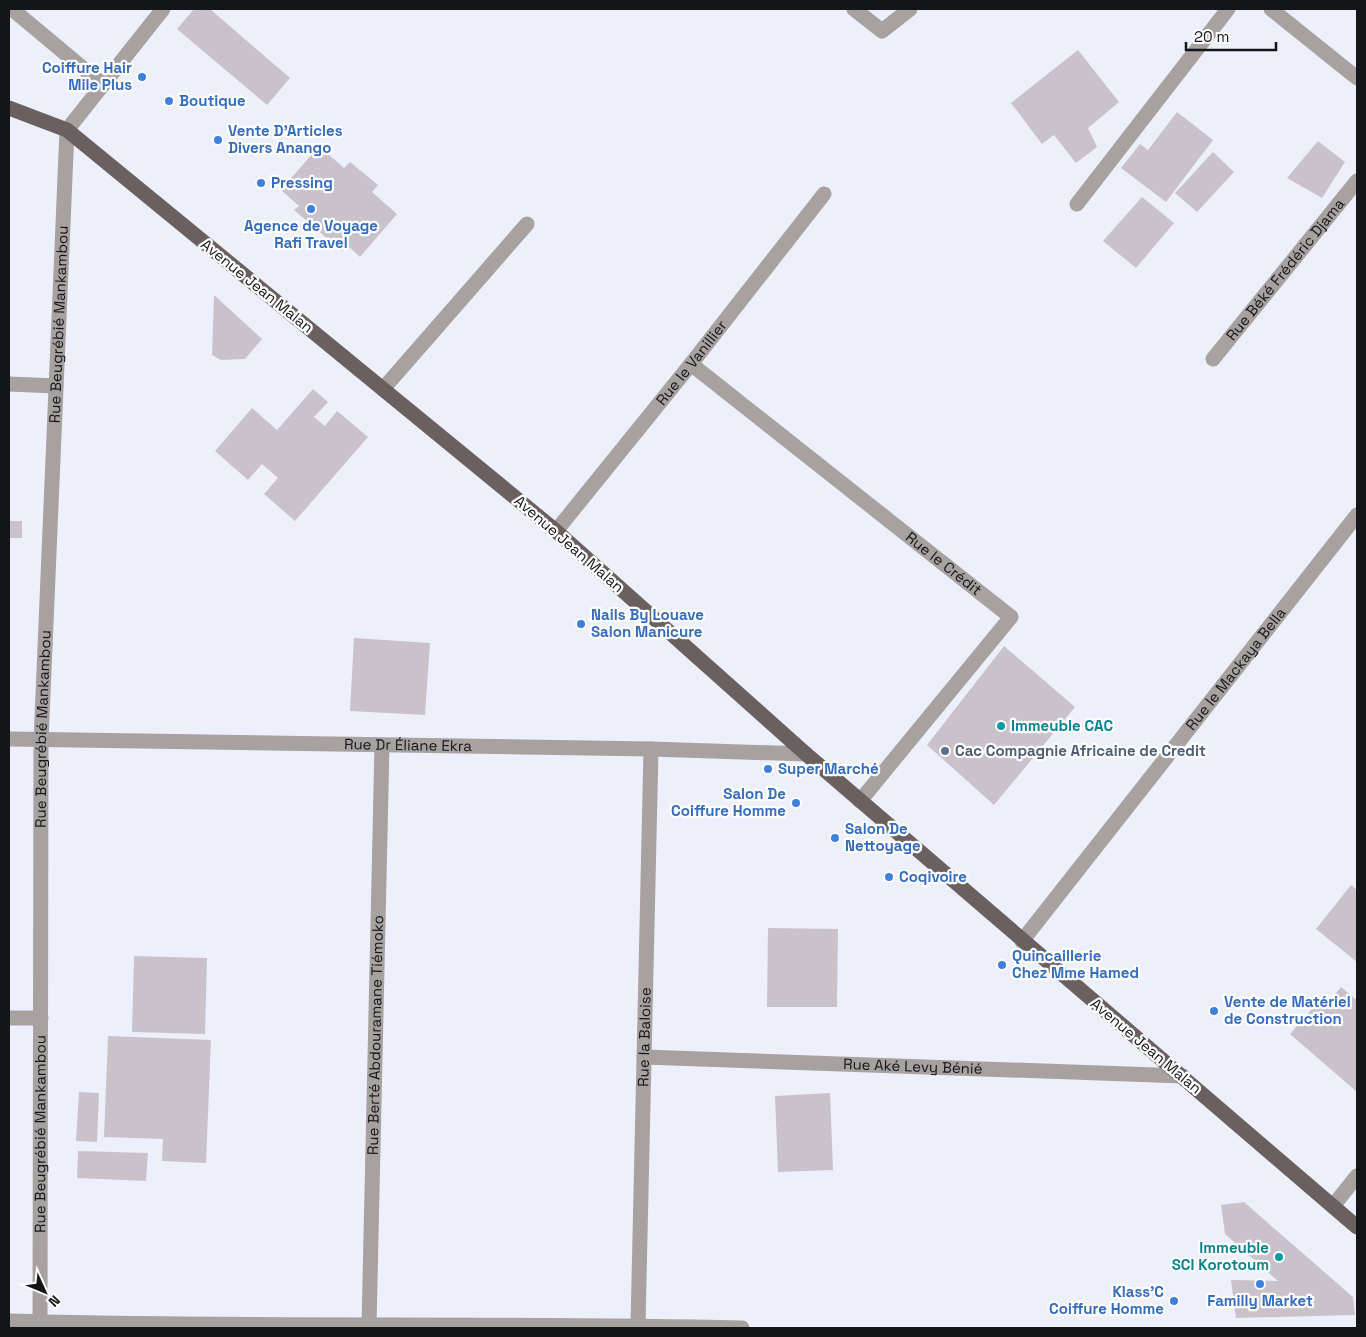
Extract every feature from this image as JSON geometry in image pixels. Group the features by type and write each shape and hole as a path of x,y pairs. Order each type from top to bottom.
{"main road":[{"name":"Avenue Jean Malan","path":"9,108 67,130 556,530 860,801 1357,1227"}],"street":[{"path":"12,9 103,85"},
{"path":"67,130 163,9"},
{"path":"854,9 882,31 910,9"},
{"path":"1077,204 1228,9"},
{"path":"1272,9 1357,78"},
{"name":"Rue Beugrébié Mankambou","path":"40,1325 41,741 67,130"},
{"name":"Rue Béké Frédéric Djama","path":"1213,359 1357,181"},
{"name":"Rue le Vanillier","path":"556,530 691,364 824,194"},
{"path":"383,389 527,224"},
{"name":"Rue le Crédit","path":"691,364 1011,617 860,801"},
{"path":"9,384 56,386"},
{"name":"Rue le Mackaya Bella","path":"1022,941 1357,515"},
{"name":"Rue Dr Éliane Ekra","path":"9,740 651,749 806,754"},
{"name":"Rue Berté Abdouramane Tiémoko","path":"369,1326 382,745"},
{"name":"Rue la Baloise","path":"638,1326 651,749"},
{"path":"9,1018 41,1018"},
{"name":"Rue Aké Levy Bénié","path":"644,1057 1182,1076"},
{"path":"1333,1206 1357,1176"},
{"path":"9,1321 40,1325 638,1326 742,1328"}],"building":[{"path":"194,9 210,9 290,78 267,105 177,29"},
{"path":"1078,50 1119,102 1088,128 1097,147 1076,163 1054,135 1042,144 1011,103"},
{"path":"1177,112 1213,140 1166,202 1121,168 1140,144 1148,150"},
{"path":"1318,141 1345,162 1322,198 1287,178"},
{"path":"319,146 344,168 350,162 378,185 372,192 397,214 360,257 347,245 342,251 294,210 299,206 281,190"},
{"path":"1213,152 1234,172 1197,212 1175,193"},
{"path":"1142,197 1174,223 1136,268 1103,241"},
{"path":"214,295 262,339 245,359 221,360 212,355"},
{"path":"313,389 328,402 314,417 325,426 337,411 368,437 295,521 264,494 278,478 262,464 248,480 215,451 252,408 277,430"},
{"path":"9,521 22,521 22,538 9,538"},
{"path":"354,638 430,643 425,715 350,711"},
{"name":"Immeuble CAC","path":"1004,646 1075,707 994,805 927,745"},
{"path":"1351,885 1357,890 1357,962 1316,929"},
{"path":"768,928 838,929 837,1007 767,1007"},
{"path":"134,956 207,958 205,1034 132,1032"},
{"path":"1341,987 1355,999 1357,998 1357,1092 1290,1034 1317,1003 1324,1008"},
{"path":"108,1036 211,1040 206,1163 162,1161 163,1139 104,1137"},
{"path":"79,1092 99,1093 97,1142 76,1141"},
{"path":"830,1093 833,1170 778,1172 775,1096"},
{"path":"78,1151 148,1153 146,1181 77,1178"},
{"name":"Immeuble SCI Korotoum","path":"1244,1202 1353,1297 1355,1315 1236,1318 1231,1280 1278,1281 1225,1234 1221,1205"}],"place":[{"name":"Coiffure Hair Mile Plus","path":"142,77"},
{"name":"Boutique","path":"169,101"},
{"name":"Vente D'Articles Divers Anango","path":"218,140"},
{"name":"Pressing","path":"261,183"},
{"name":"Agence de Voyage Rafi Travel","path":"311,209"},
{"name":"Nails By Louave Salon Manicure","path":"581,624"},
{"name":"Immeuble CAC","path":"1001,726"},
{"name":"Cac Compagnie Africaine de Credit","path":"945,751"},
{"name":"Super Marché","path":"768,769"},
{"name":"Salon De Coiffure Homme","path":"796,803"},
{"name":"Salon De Nettoyage","path":"835,838"},
{"name":"Coqivoire","path":"889,877"},
{"name":"Quincaillerie Chez Mme Hamed","path":"1002,965"},
{"name":"Vente de Matériel de Construction","path":"1214,1011"},
{"name":"Immeuble SCI Korotoum","path":"1279,1257"},
{"name":"Familly Market","path":"1260,1284"},
{"name":"Klass'C Coiffure Homme","path":"1174,1301"}]}
